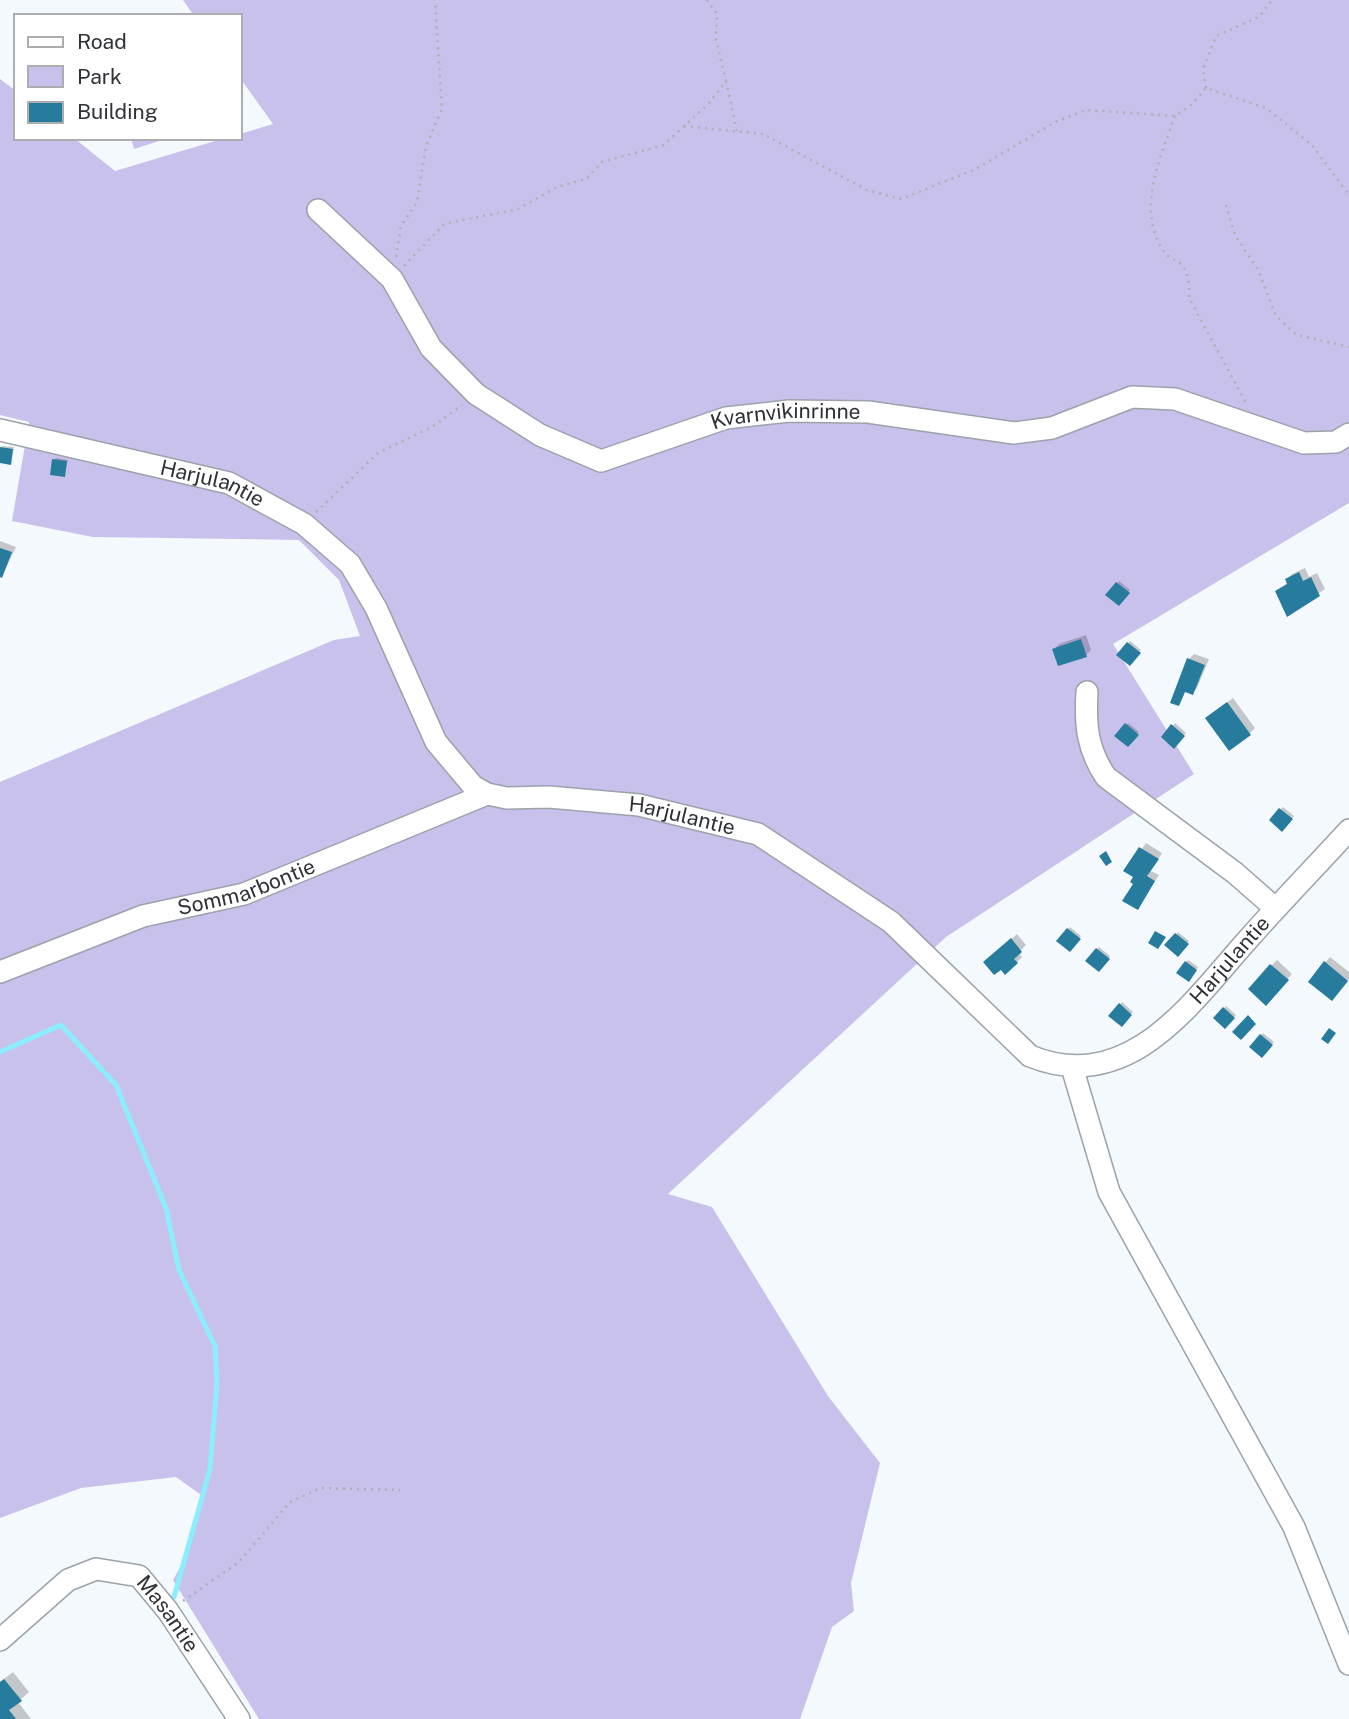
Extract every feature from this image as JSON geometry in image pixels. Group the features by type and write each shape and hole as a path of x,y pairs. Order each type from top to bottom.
{"street":[{"name":"Kvarnvikinrinne","path":"318,210 393,279 431,348 476,394 540,435 601,461 726,418 789,411 868,412 1014,433 1052,428 1132,397 1175,399 1304,443 1336,443 1349,434"},
{"name":"Harjulantie","path":"0,430 229,483 304,524 349,564 376,608 436,742 473,786 487,794 639,805 758,834 891,922 1030,1056 1049,1064 1072,1068 1105,1062 1130,1052 1164,1031 1198,1000 1275,908 1349,830"},
{"path":"1087,692 1085,723 1088,742 1094,760 1106,777 1235,873 1275,908"},
{"name":"Sommarbontie","path":"0,972 143,916 244,894 487,794"},
{"path":"1072,1068 1109,1192 1294,1527 1349,1664"},
{"name":"Masantie","path":"0,1640 68,1580 96,1569 139,1576 168,1611 239,1719"}],"path":[{"path":"393,279 401,226 417,202 426,146 442,109 435,0"},
{"path":"707,0 718,14 716,40 737,132"},
{"path":"1206,88 1203,69 1216,36 1259,17 1272,0"},
{"path":"393,279 444,224 517,209 557,187 586,179 602,162 664,145 709,103 726,81"},
{"path":"1206,88 1191,105 1175,116 1158,166 1150,207 1153,230 1167,255 1182,264 1190,283 1189,298 1259,428"},
{"path":"1206,88 1266,108 1312,145 1349,195"},
{"path":"684,126 763,134 867,190 901,199 976,169 1055,122 1086,110 1175,116"},
{"path":"1226,205 1235,235 1258,270 1276,316 1297,335 1349,347"},
{"path":"304,524 378,453 432,427 476,394"},
{"path":"168,1611 239,1562 290,1502 321,1488 400,1490"}],"green space":[{"path":"183,0 1349,0 1349,503 1113,644 1194,774 946,937 668,1194 712,1207 828,1396 880,1463 851,1583 854,1611 832,1627 800,1719 259,1719 173,1580 188,1554 204,1497 176,1477 81,1488 0,1518 0,782 334,640 360,636 339,580 299,540 93,537 12,521 29,422 0,415 0,79 14,90 14,140 76,140 115,171 218,140 242,140 242,133 273,124 242,81 242,14 193,14"},
{"path":"132,140 162,140 134,149"}],"building":[{"path":"0,447 13,449 11,465 0,463"},
{"path":"52,459 67,461 65,477 50,475"},
{"path":"0,548 12,552 2,578 0,577"},
{"path":"1299,572 1303,581 1311,577 1320,596 1287,617 1275,591 1287,584 1285,579"},
{"path":"1116,582 1130,593 1119,606 1105,595"},
{"path":"1081,639 1087,657 1058,666 1052,649"},
{"path":"1127,642 1141,653 1130,666 1116,655"},
{"path":"1187,658 1205,665 1193,695 1185,692 1179,706 1170,703"},
{"path":"1227,702 1251,735 1229,751 1205,718"},
{"path":"1125,723 1139,735 1128,747 1114,736"},
{"path":"1171,724 1185,736 1174,749 1161,737"},
{"path":"1279,808 1293,819 1282,832 1269,820"},
{"path":"1139,847 1159,859 1147,876 1155,881 1138,910 1122,901 1133,884 1130,882 1133,877 1123,871"},
{"path":"1106,851 1112,862 1106,866 1099,856"},
{"path":"1067,928 1081,939 1070,952 1056,941"},
{"path":"1155,931 1166,937 1158,949 1148,943"},
{"path":"1175,933 1189,944 1178,957 1164,945"},
{"path":"1011,938 1022,952 1014,959 1018,963 1005,975 1001,970 994,975 983,962"},
{"path":"1096,948 1110,959 1099,972 1085,961"},
{"path":"1185,961 1197,970 1189,982 1176,973"},
{"path":"1324,961 1348,981 1332,1001 1308,982"},
{"path":"1270,964 1289,980 1266,1006 1248,989"},
{"path":"1119,1003 1132,1015 1122,1027 1108,1016"},
{"path":"1223,1007 1235,1018 1225,1029 1213,1018"},
{"path":"1248,1015 1256,1024 1241,1040 1232,1032"},
{"path":"1329,1028 1336,1033 1328,1044 1321,1039"},
{"path":"1260,1034 1273,1045 1262,1058 1249,1047"},
{"path":"4,1679 22,1701 9,1710 16,1719 0,1719 0,1682"}],"waterway":[{"path":"0,1052 61,1025 116,1085 166,1208 179,1270 215,1346 217,1383 210,1469 174,1597"}]}
